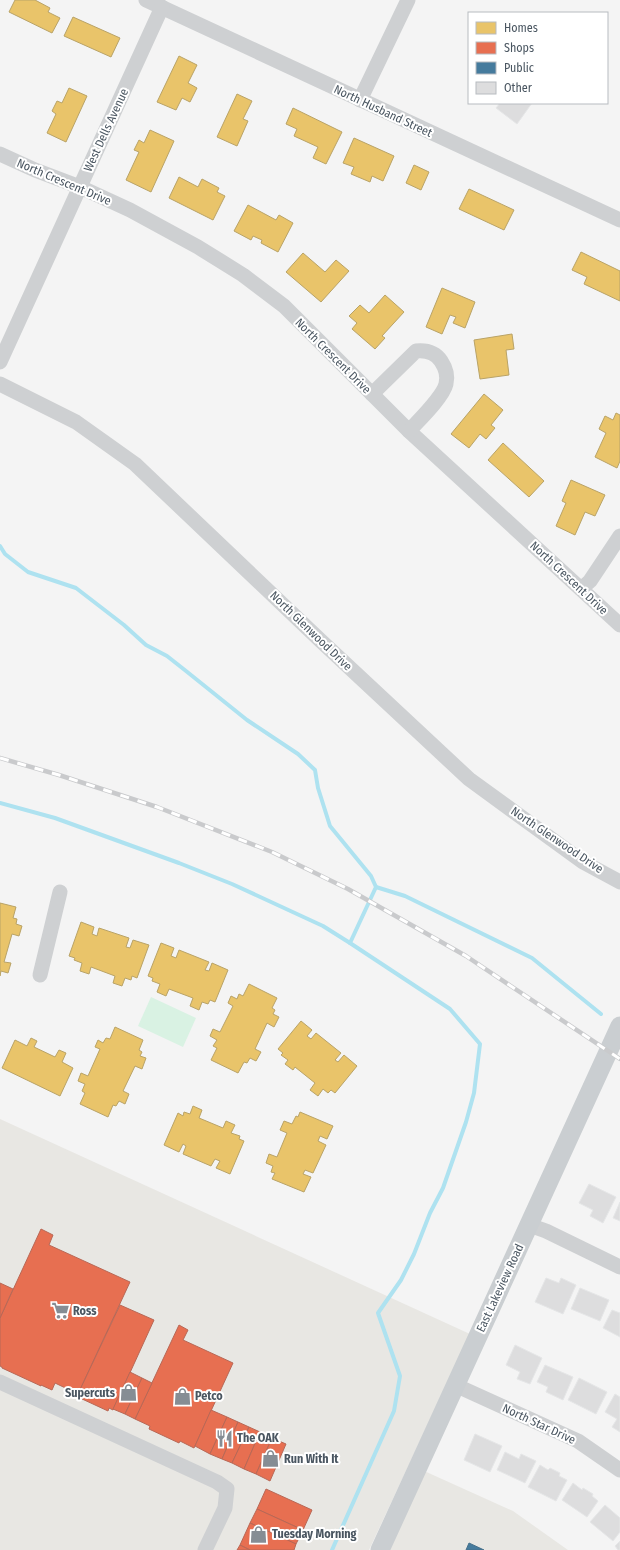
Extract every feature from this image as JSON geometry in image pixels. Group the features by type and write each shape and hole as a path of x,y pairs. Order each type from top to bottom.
{"main road":[{"name":"East Lakeview Road","path":"380,1550 454,1385 529,1226 620,1026"}],"street":[{"name":"North Husband Street","path":"146,0 620,220"},
{"path":"360,100 408,0"},
{"name":"West Dells Avenue","path":"0,362 162,7"},
{"name":"North Crescent Drive","path":"0,154 35,170 80,187 130,210 198,247 243,275 284,306 410,431 620,625"},
{"path":"372,394 416,351 426,350 437,356 445,367 447,379 446,385 442,394 410,431"},
{"name":"North Glenwood Drive","path":"0,384 76,422 135,464 469,779 584,862 620,882"},
{"path":"581,589 590,581 620,536"},
{"path":"40,974 60,892"},
{"path":"529,1226 546,1232 620,1267"},
{"path":"0,1382 206,1477 227,1489 225,1508 205,1550"},
{"name":"North Star Drive","path":"454,1385 578,1441 620,1470"}],"shaded area":[{"path":"0,1119 470,1334 369,1550 0,1550"},
{"path":"422,1470 513,1511 568,1550 390,1550"}],"green space":[{"path":"151,997 196,1018 183,1047 138,1026"}],"building: Homes":[{"path":"15,0 35,0 50,8 48,12 60,18 52,33 9,12"},
{"path":"73,17 120,38 111,57 64,36"},
{"path":"179,56 197,65 188,83 197,88 190,102 182,98 176,110 157,102"},
{"path":"69,88 87,96 66,142 47,133 56,114 52,111 57,101 62,103"},
{"path":"237,94 252,101 243,119 248,121 237,146 217,137"},
{"path":"293,108 342,132 326,164 313,158 318,147 294,136 297,129 286,124"},
{"path":"150,130 174,141 151,192 126,180 139,152 134,150 139,140 144,143"},
{"path":"354,138 394,156 383,181 372,176 370,182 351,174 354,167 343,163"},
{"path":"414,165 429,172 421,190 406,183"},
{"path":"179,177 198,187 202,179 219,188 217,192 225,196 213,220 169,198"},
{"path":"469,189 514,210 504,230 459,209"},
{"path":"248,205 276,220 279,215 293,223 278,252 261,243 262,240 253,236 251,240 234,231"},
{"path":"581,252 620,271 620,301 584,284 587,277 572,270"},
{"path":"303,253 325,272 336,260 349,271 321,302 286,272"},
{"path":"442,288 475,302 465,328 453,323 456,317 450,315 442,334 426,327"},
{"path":"385,295 404,312 382,336 385,338 375,349 352,329 357,323 349,316 360,305 369,313"},
{"path":"512,334 514,349 506,350 509,375 480,379 474,340"},
{"path":"484,394 503,410 491,425 495,428 486,439 480,434 469,448 451,434"},
{"path":"616,413 620,415 620,461 617,468 595,457 606,433 599,429 605,416 613,420"},
{"path":"503,443 544,481 529,497 488,460"},
{"path":"571,480 605,495 595,516 585,512 575,535 556,526 566,503 562,501"},
{"path":"0,903 16,907 13,918 17,919 16,924 22,926 19,936 12,934 4,962 11,963 8,973 1,971 0,976"},
{"path":"81,922 94,927 92,934 97,936 99,928 129,938 126,947 130,948 133,940 149,945 137,978 132,976 131,980 125,978 122,986 113,983 115,976 91,967 89,974 80,971 82,963 69,956"},
{"path":"161,943 174,948 171,956 176,958 179,950 209,962 205,970 209,971 212,963 228,970 215,1002 210,1000 208,1004 202,1002 199,1010 190,1006 193,998 169,989 166,996 157,992 160,984 152,981 153,978 148,976"},
{"path":"249,984 277,998 272,1008 275,1010 273,1014 279,1017 274,1027 267,1023 255,1049 261,1052 256,1061 250,1058 247,1063 244,1062 238,1073 211,1060 217,1048 213,1046 217,1040 210,1036 213,1029 220,1032 233,1006 228,1003 231,996 237,999 239,994 243,996"},
{"path":"301,1021 312,1030 307,1036 311,1039 316,1033 341,1053 335,1060 338,1062 344,1055 357,1066 335,1093 331,1090 328,1093 323,1089 318,1096 310,1090 315,1083 295,1067 293,1070 285,1064 288,1060 281,1055 283,1053 278,1049"},
{"path":"115,1027 143,1040 139,1050 142,1052 140,1056 146,1058 142,1069 135,1066 123,1091 129,1094 125,1104 119,1101 116,1106 113,1105 108,1117 80,1104 85,1093 82,1091 85,1084 78,1081 81,1073 88,1076 100,1049 95,1047 98,1040 103,1043 106,1038 110,1039"},
{"path":"31,1038 37,1041 34,1047 55,1057 59,1050 66,1053 62,1062 73,1068 60,1096 2,1068 15,1040 27,1046"},
{"path":"193,1106 202,1110 199,1118 223,1128 226,1121 235,1125 231,1133 240,1136 239,1139 244,1141 230,1174 216,1168 220,1161 215,1159 211,1166 183,1154 186,1146 183,1144 179,1152 164,1145 178,1113 183,1116 184,1112 190,1114"},
{"path":"300,1112 333,1126 327,1139 320,1136 318,1141 326,1145 313,1173 305,1170 303,1174 311,1177 304,1192 272,1179 275,1173 271,1172 273,1166 266,1163 269,1154 277,1157 287,1133 280,1130 284,1121 292,1124"}],"building: Shops":[{"name":"Ross","path":"41,1229 53,1235 49,1245 130,1282 78,1394 55,1383 52,1390 0,1366 0,1318"},
{"path":"0,1283 13,1289 0,1318"},
{"path":"120,1305 154,1320 113,1410 109,1408 108,1411 80,1398 81,1395 78,1394"},
{"name":"Petco","path":"179,1325 188,1330 183,1340 233,1363 194,1448 180,1441 179,1443 149,1429 150,1426 135,1419"},
{"name":"Supercuts","path":"130,1372 142,1378 125,1414 113,1409"},
{"path":"142,1378 152,1383 135,1419 125,1414"},
{"path":"211,1410 227,1417 210,1454 195,1446"},
{"name":"The OAK","path":"227,1417 238,1422 222,1459 210,1454"},
{"path":"238,1422 249,1427 232,1463 222,1459"},
{"path":"249,1427 260,1432 244,1469 232,1463"},
{"path":"260,1432 272,1438 256,1474 244,1469"},
{"name":"Run With It","path":"272,1438 286,1444 270,1481 256,1474"},
{"path":"266,1489 312,1510 303,1530 257,1509"},
{"path":"257,1509 303,1530 296,1544 250,1523"},
{"name":"Tuesday Morning","path":"250,1523 296,1544 294,1550 250,1550 240,1545"},
{"path":"240,1545 250,1550 237,1550"}],"building: Public":[{"path":"469,1543 484,1550 466,1550"}],"building: Other":[{"path":"499,104 531,104 517,124 496,108"},
{"path":"589,1184 616,1197 603,1223 590,1216 593,1210 579,1203"},
{"path":"620,1202 620,1221 613,1218"},
{"path":"546,1278 559,1283 561,1278 576,1285 563,1314 535,1302"},
{"path":"580,1288 609,1300 600,1321 571,1309"},
{"path":"612,1310 620,1313 620,1337 603,1328"},
{"path":"515,1345 542,1358 530,1384 517,1379 520,1372 506,1365"},
{"path":"545,1365 573,1377 563,1400 546,1392 548,1387 537,1382"},
{"path":"579,1378 607,1392 596,1414 568,1400"},
{"path":"615,1394 620,1397 620,1432 612,1427 617,1419 605,1412"},
{"path":"475,1434 502,1446 490,1472 464,1460"},
{"path":"505,1452 519,1459 521,1454 536,1461 525,1483 497,1470"},
{"path":"540,1465 548,1470 550,1468 560,1473 559,1476 567,1480 556,1501 528,1487"},
{"path":"573,1483 582,1490 583,1488 593,1494 592,1496 598,1501 587,1517 562,1500"},
{"path":"605,1505 620,1518 620,1532 613,1541 590,1522"},
{"path":"620,1541 620,1550 618,1550 615,1546"}],"waterway":[{"path":"0,546 5,554 28,572 76,588 124,625 146,645 167,656 247,720 298,754 315,770 318,788 330,826 371,876 376,887 405,896 532,958 601,1014"},
{"path":"0,803 55,818 232,884 323,926 350,943"},
{"path":"332,1550 394,1411 400,1376 378,1313 401,1280 414,1254 430,1213 443,1188 466,1122 474,1093 480,1044 450,1009 350,943 376,887"}],"railway":[{"path":"0,758 59,775 157,807 272,852 348,889 466,956 620,1059"}],"place":[{"name":"Ross","path":"60,1311"},
{"name":"Supercuts","path":"128,1393"},
{"name":"Petco","path":"182,1396"},
{"name":"The OAK","path":"224,1438"},
{"name":"Run With It","path":"271,1459"},
{"name":"Tuesday Morning","path":"259,1534"}]}
